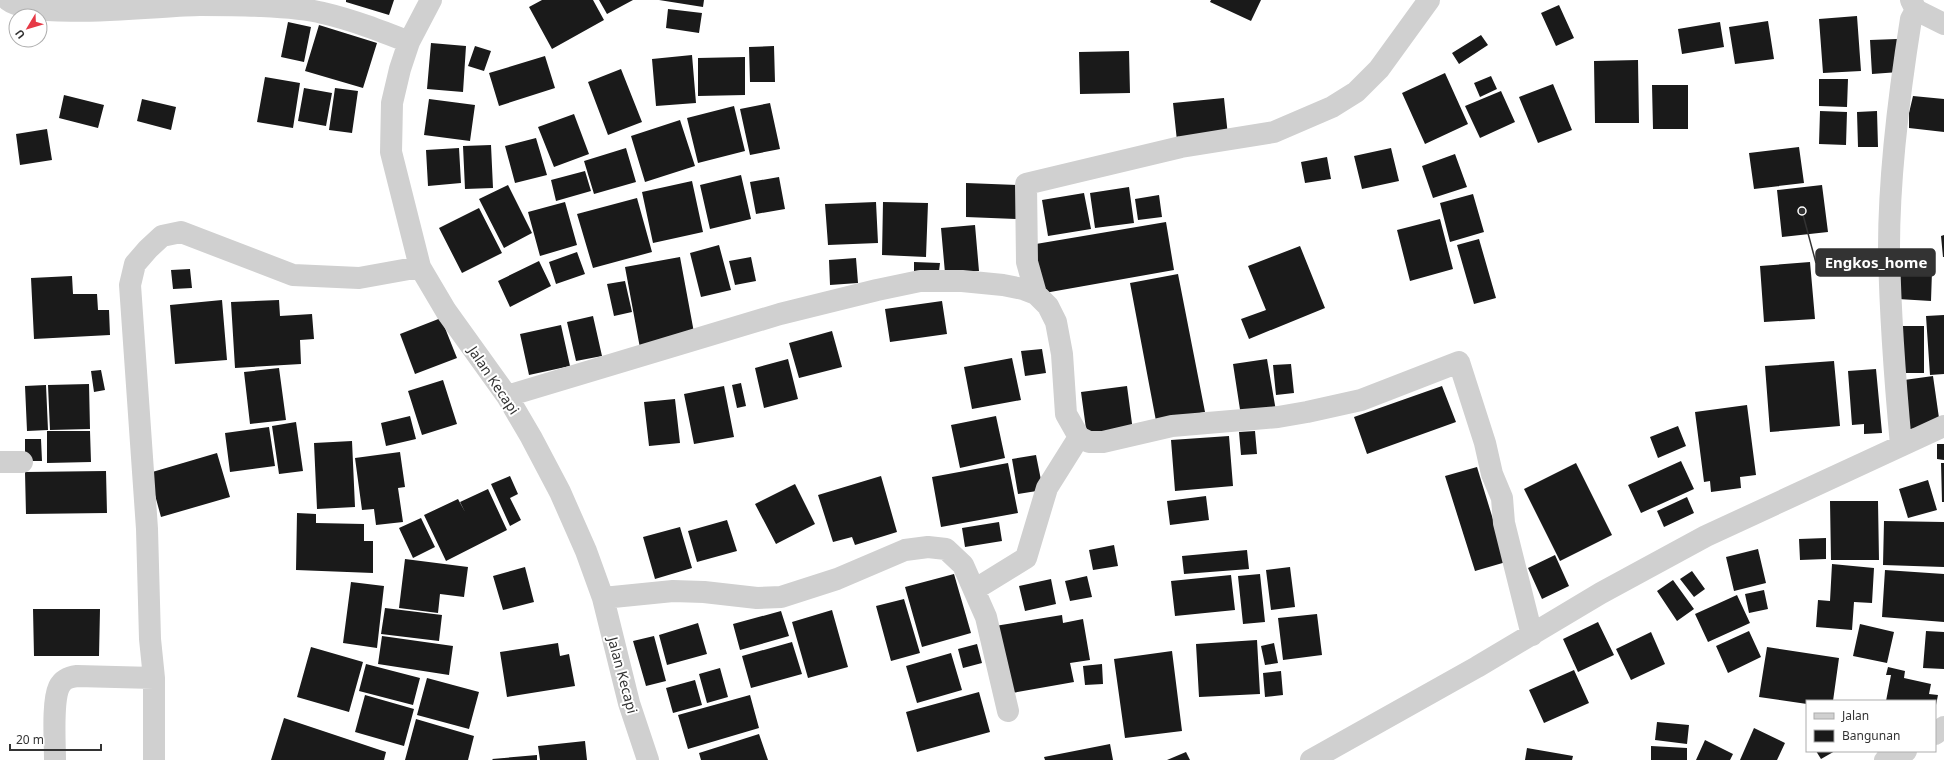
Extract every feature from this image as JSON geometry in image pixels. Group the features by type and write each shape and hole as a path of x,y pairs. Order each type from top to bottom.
{"street":[{"path":"8,0 12,3 32,8 61,10 122,10 199,5 261,6 314,11 365,24 409,42"},
{"name":"Jalan Kecapi","path":"431,0 409,42 400,69 392,103 391,152 420,267 446,311 507,396 560,492 586,551 603,598 629,702 648,760"},
{"path":"1036,294 1028,262 1026,184 1181,147 1274,132 1332,107 1356,92 1379,69 1429,0"},
{"path":"1901,445 1893,368 1890,240 1896,122 1914,5 1944,24"},
{"path":"154,760 154,678 150,639 147,529 130,285 135,264 162,236 181,232 293,275 359,278 420,267"},
{"path":"507,396 780,314 912,283 962,281 1010,286 1036,294 1048,306 1056,322 1062,354 1066,414 1079,437 1089,442 1103,442 1172,426 1307,412 1362,400 1459,362 1485,443 1492,474 1502,498 1504,523 1532,635"},
{"path":"1310,760 1477,668 1601,593 1706,536 1944,426"},
{"path":"974,590 1026,558 1047,488 1079,437"},
{"path":"0,462 22,462"},
{"path":"603,598 673,591 704,592 757,598 781,597 837,579 905,550 928,547 946,549 963,565 986,617 1008,711"},
{"path":"55,760 56,696 60,686 67,678 77,676 154,678"},
{"path":"1885,760 1904,752"}],"building":[{"path":"346,0 394,0 389,15 346,2"},
{"path":"542,0 593,0 604,20 552,49 529,7"},
{"path":"599,0 633,0 607,14"},
{"path":"659,0 704,0 703,7"},
{"path":"1211,0 1261,0 1251,21 1210,2"},
{"path":"1559,5 1574,38 1556,46 1541,13"},
{"path":"668,9 702,13 699,33 666,28"},
{"path":"1857,16 1861,71 1823,73 1819,19"},
{"path":"1768,21 1774,59 1735,64 1729,27"},
{"path":"288,22 311,27 304,62 281,57"},
{"path":"1720,22 1724,47 1682,54 1678,29"},
{"path":"319,25 377,43 363,88 305,71"},
{"path":"1481,35 1488,45 1459,64 1452,53"},
{"path":"1897,39 1899,72 1872,74 1870,40"},
{"path":"431,43 466,46 463,92 427,89"},
{"path":"475,46 491,51 484,71 468,66"},
{"path":"774,46 775,82 750,82 749,47"},
{"path":"1129,51 1130,93 1080,94 1079,52"},
{"path":"692,55 696,103 656,106 652,59"},
{"path":"545,56 555,88 499,106 489,73"},
{"path":"745,57 745,95 698,96 698,58"},
{"path":"1638,60 1639,123 1595,123 1594,61"},
{"path":"621,69 642,122 608,135 588,82"},
{"path":"1445,73 1468,124 1425,144 1402,93"},
{"path":"1491,76 1497,89 1480,97 1474,83"},
{"path":"265,77 300,83 293,128 257,122"},
{"path":"1819,79 1848,79 1847,107 1819,106"},
{"path":"1553,84 1572,130 1538,143 1519,97"},
{"path":"1652,85 1688,85 1688,129 1653,129"},
{"path":"304,88 332,93 326,126 298,121"},
{"path":"335,88 358,91 352,133 329,130"},
{"path":"1501,91 1515,122 1480,138 1465,106"},
{"path":"64,95 104,105 98,128 59,118"},
{"path":"1913,96 1944,99 1944,132 1909,128 1909,113"},
{"path":"1224,98 1228,136 1177,141 1173,103"},
{"path":"142,99 176,107 171,130 137,121"},
{"path":"429,99 475,105 470,141 424,135"},
{"path":"770,103 780,149 750,155 740,109"},
{"path":"734,106 745,151 698,163 687,118"},
{"path":"1820,111 1847,112 1846,145 1819,144"},
{"path":"1877,111 1878,147 1858,147 1857,112"},
{"path":"574,114 589,154 554,167 538,127"},
{"path":"680,120 695,166 645,182 631,136"},
{"path":"47,129 52,160 20,165 16,134"},
{"path":"536,138 547,175 515,183 505,146"},
{"path":"491,145 493,188 465,189 463,146"},
{"path":"1799,147 1804,183 1754,189 1749,153"},
{"path":"459,148 461,183 428,186 426,150"},
{"path":"626,148 636,182 594,194 584,161"},
{"path":"1391,148 1399,181 1362,189 1354,156"},
{"path":"1455,154 1467,187 1433,198 1422,166"},
{"path":"1327,157 1331,179 1305,183 1301,162"},
{"path":"585,171 591,191 556,201 551,180"},
{"path":"741,175 751,219 710,229 700,185"},
{"path":"779,177 785,209 756,214 750,182"},
{"path":"692,181 703,232 653,243 642,192"},
{"path":"966,183 1017,185 1016,219 966,217"},
{"path":"508,185 532,233 504,248 479,199"},
{"path":"1822,185 1828,232 1782,237 1777,190"},
{"path":"1129,187 1134,223 1095,228 1090,193"},
{"path":"1084,193 1091,229 1048,236 1042,200"},
{"path":"1473,194 1484,232 1450,242 1440,203"},
{"path":"1159,195 1162,217 1138,220 1135,199"},
{"path":"637,198 652,252 593,268 577,214"},
{"path":"565,202 577,245 540,256 528,212"},
{"path":"876,202 878,243 828,245 825,204"},
{"path":"883,202 928,203 926,257 882,255"},
{"path":"479,208 502,253 462,273 439,228"},
{"path":"1440,219 1453,269 1410,281 1397,230"},
{"path":"1166,222 1174,270 1039,294 1030,245"},
{"path":"975,225 979,271 945,273 941,228"},
{"path":"1944,235 1944,257 1943,257 1941,236"},
{"path":"1479,239 1496,298 1474,304 1457,245"},
{"path":"719,245 731,290 701,297 690,253"},
{"path":"1300,246 1325,308 1249,339 1241,319 1266,310 1248,266"},
{"path":"577,252 585,274 556,284 549,262"},
{"path":"680,257 695,338 640,348 625,267"},
{"path":"751,257 756,281 735,285 729,261"},
{"path":"856,258 858,283 830,285 829,260"},
{"path":"539,261 551,286 510,307 498,281"},
{"path":"914,262 940,263 938,279 914,278"},
{"path":"1810,262 1815,319 1764,322 1760,266"},
{"path":"190,269 192,288 173,289 171,270"},
{"path":"1899,269 1932,271 1931,301 1898,299"},
{"path":"1178,274 1205,412 1156,421 1130,283"},
{"path":"72,276 73,294 97,294 98,310 109,310 110,335 34,339 31,278"},
{"path":"625,281 632,312 614,316 607,284"},
{"path":"222,300 227,360 175,364 170,305"},
{"path":"279,300 280,316 312,314 314,339 300,340 301,364 235,368 231,302"},
{"path":"942,301 947,334 890,342 885,309"},
{"path":"1944,315 1944,374 1930,375 1926,316"},
{"path":"593,316 602,356 576,361 567,322"},
{"path":"441,318 457,358 415,374 400,334"},
{"path":"561,325 570,366 529,375 520,334"},
{"path":"1897,326 1924,326 1924,373 1897,373"},
{"path":"832,331 842,367 799,378 789,343"},
{"path":"1042,349 1046,373 1025,376 1021,351"},
{"path":"1012,358 1021,400 972,409 964,367"},
{"path":"788,359 798,399 764,408 755,368"},
{"path":"1267,359 1276,411 1241,416 1233,364"},
{"path":"1834,361 1840,426 1770,432 1765,366"},
{"path":"1291,364 1294,393 1276,395 1273,365"},
{"path":"279,368 286,420 250,424 244,372"},
{"path":"1876,369 1882,433 1864,434 1864,424 1852,425 1848,371"},
{"path":"101,370 105,390 94,392 91,371"},
{"path":"1933,376 1940,425 1903,430 1897,381"},
{"path":"443,380 457,424 422,435 408,391"},
{"path":"741,383 746,406 737,408 732,385"},
{"path":"89,384 90,429 50,430 48,385"},
{"path":"46,385 48,430 27,431 25,386"},
{"path":"724,386 734,437 694,444 684,394"},
{"path":"1127,386 1133,431 1087,436 1081,392"},
{"path":"1442,386 1456,422 1367,454 1354,417"},
{"path":"675,399 680,443 649,446 644,402"},
{"path":"1747,405 1756,475 1740,477 1741,488 1711,492 1710,481 1704,482 1695,412"},
{"path":"410,416 416,439 386,446 381,423"},
{"path":"996,416 1005,458 960,468 951,425"},
{"path":"296,422 303,471 279,474 272,426"},
{"path":"1678,426 1686,446 1658,458 1650,437"},
{"path":"269,427 275,466 230,472 225,433"},
{"path":"47,431 90,431 91,462 47,463"},
{"path":"1255,431 1257,454 1241,455 1239,432"},
{"path":"1229,436 1233,486 1175,491 1171,440"},
{"path":"25,439 41,439 42,461 25,461"},
{"path":"352,441 355,507 317,509 314,443"},
{"path":"1937,444 1944,444 1944,460 1937,459"},
{"path":"400,452 405,487 398,488 403,522 376,525 374,509 362,510 355,458"},
{"path":"217,453 230,497 161,517 149,473"},
{"path":"1036,455 1043,490 1018,494 1012,459"},
{"path":"1681,461 1694,489 1641,513 1628,485"},
{"path":"1008,463 1018,513 941,527 932,477"},
{"path":"1576,463 1612,535 1560,561 1524,489"},
{"path":"1941,463 1944,463 1944,502 1942,502"},
{"path":"1477,467 1506,562 1475,571 1445,476"},
{"path":"106,471 107,513 26,514 25,472"},
{"path":"510,476 518,494 510,498 521,520 510,526 491,484"},
{"path":"881,476 897,532 855,545 852,537 833,542 818,495"},
{"path":"1928,480 1937,510 1908,518 1899,489"},
{"path":"795,484 815,524 776,544 755,504"},
{"path":"488,489 507,530 446,561 424,515 458,499 465,512 460,502"},
{"path":"1206,496 1209,520 1170,525 1167,501"},
{"path":"1687,497 1694,513 1664,527 1657,511"},
{"path":"1830,501 1878,501 1879,560 1831,560"},
{"path":"297,513 316,514 316,523 364,524 364,541 373,541 373,573 296,570"},
{"path":"421,518 435,547 413,558 399,528"},
{"path":"727,520 737,551 697,562 688,531"},
{"path":"1884,521 1944,522 1944,567 1883,565"},
{"path":"999,522 1002,541 965,547 962,528"},
{"path":"680,527 692,568 655,579 643,537"},
{"path":"1826,538 1826,559 1800,560 1799,539"},
{"path":"1114,545 1118,566 1093,570 1089,550"},
{"path":"1758,549 1766,583 1734,591 1726,557"},
{"path":"1247,550 1249,569 1184,574 1182,556"},
{"path":"1555,555 1569,586 1542,599 1528,568"},
{"path":"405,559 468,567 464,597 440,594 438,613 399,608"},
{"path":"1832,564 1874,568 1872,603 1854,602 1852,630 1816,627 1818,600 1830,601"},
{"path":"525,567 534,602 503,610 493,576"},
{"path":"1290,567 1295,607 1271,610 1266,570"},
{"path":"1885,570 1944,574 1944,622 1882,617"},
{"path":"1692,571 1705,589 1694,597 1680,579"},
{"path":"954,574 971,633 922,647 905,587"},
{"path":"1260,574 1265,622 1243,624 1238,576"},
{"path":"1231,575 1235,610 1175,616 1171,581"},
{"path":"1087,576 1092,597 1070,601 1065,581"},
{"path":"1051,579 1056,604 1025,611 1019,586"},
{"path":"1673,580 1694,609 1677,621 1657,591"},
{"path":"351,582 384,586 377,648 343,643"},
{"path":"1764,590 1768,609 1749,613 1745,594"},
{"path":"1737,595 1750,623 1708,642 1695,614"},
{"path":"904,599 920,653 891,661 876,606"},
{"path":"385,608 442,615 439,641 381,634"},
{"path":"33,609 100,609 99,656 34,656"},
{"path":"832,610 848,667 808,678 792,622"},
{"path":"781,611 789,636 740,650 733,624"},
{"path":"1317,614 1322,655 1283,660 1278,618"},
{"path":"1062,615 1063,623 1083,619 1090,660 1070,663 1074,682 1006,694 995,626"},
{"path":"1598,622 1614,655 1578,672 1563,639"},
{"path":"698,623 707,654 667,665 659,635"},
{"path":"1860,624 1894,632 1887,663 1853,656"},
{"path":"1749,631 1761,657 1728,673 1716,646"},
{"path":"1926,631 1944,632 1944,669 1923,668"},
{"path":"1651,632 1665,664 1631,680 1616,649"},
{"path":"382,636 453,646 449,675 378,664"},
{"path":"654,636 666,681 646,686 633,641"},
{"path":"1257,640 1260,694 1199,697 1196,644"},
{"path":"792,642 802,674 751,688 742,656"},
{"path":"558,643 560,656 569,654 575,686 507,697 500,652"},
{"path":"1274,643 1278,663 1265,665 1261,646"},
{"path":"977,644 982,663 963,668 958,649"},
{"path":"311,647 363,662 349,712 297,697"},
{"path":"1767,647 1839,658 1833,700 1806,700 1806,704 1759,697"},
{"path":"1172,651 1182,731 1125,738 1114,659"},
{"path":"951,653 962,690 917,703 906,666"},
{"path":"366,664 420,678 413,705 359,691"},
{"path":"1102,664 1103,684 1085,685 1083,666"},
{"path":"1888,667 1905,671 1904,678 1931,684 1929,694 1938,695 1936,705 1936,700 1886,700 1891,675 1886,675"},
{"path":"720,668 728,697 707,703 699,674"},
{"path":"1574,670 1589,703 1544,723 1529,690"},
{"path":"1281,671 1283,695 1265,697 1263,673"},
{"path":"427,678 479,692 469,729 417,715"},
{"path":"695,680 702,705 673,713 666,688"},
{"path":"979,692 990,732 917,752 906,712"},
{"path":"365,695 414,709 404,746 355,732"},
{"path":"750,695 759,728 688,749 678,715"},
{"path":"284,718 386,752 384,760 271,760"},
{"path":"416,719 474,736 468,760 405,760"},
{"path":"1657,722 1689,725 1687,744 1655,740"},
{"path":"1754,728 1785,743 1777,760 1740,760"},
{"path":"759,734 768,760 701,760 699,753"},
{"path":"1705,740 1733,754 1730,760 1696,760"},
{"path":"585,741 587,760 540,760 538,746"},
{"path":"1110,744 1113,760 1045,760 1044,757"},
{"path":"1651,746 1687,748 1687,760 1651,760"},
{"path":"1527,748 1573,756 1572,760 1525,760"},
{"path":"1186,752 1190,760 1167,760"},
{"path":"1817,752 1833,752 1821,759"},
{"path":"537,755 537,760 492,759"}],"place":[{"name":"Engkos_home","path":"1802,211"}]}
